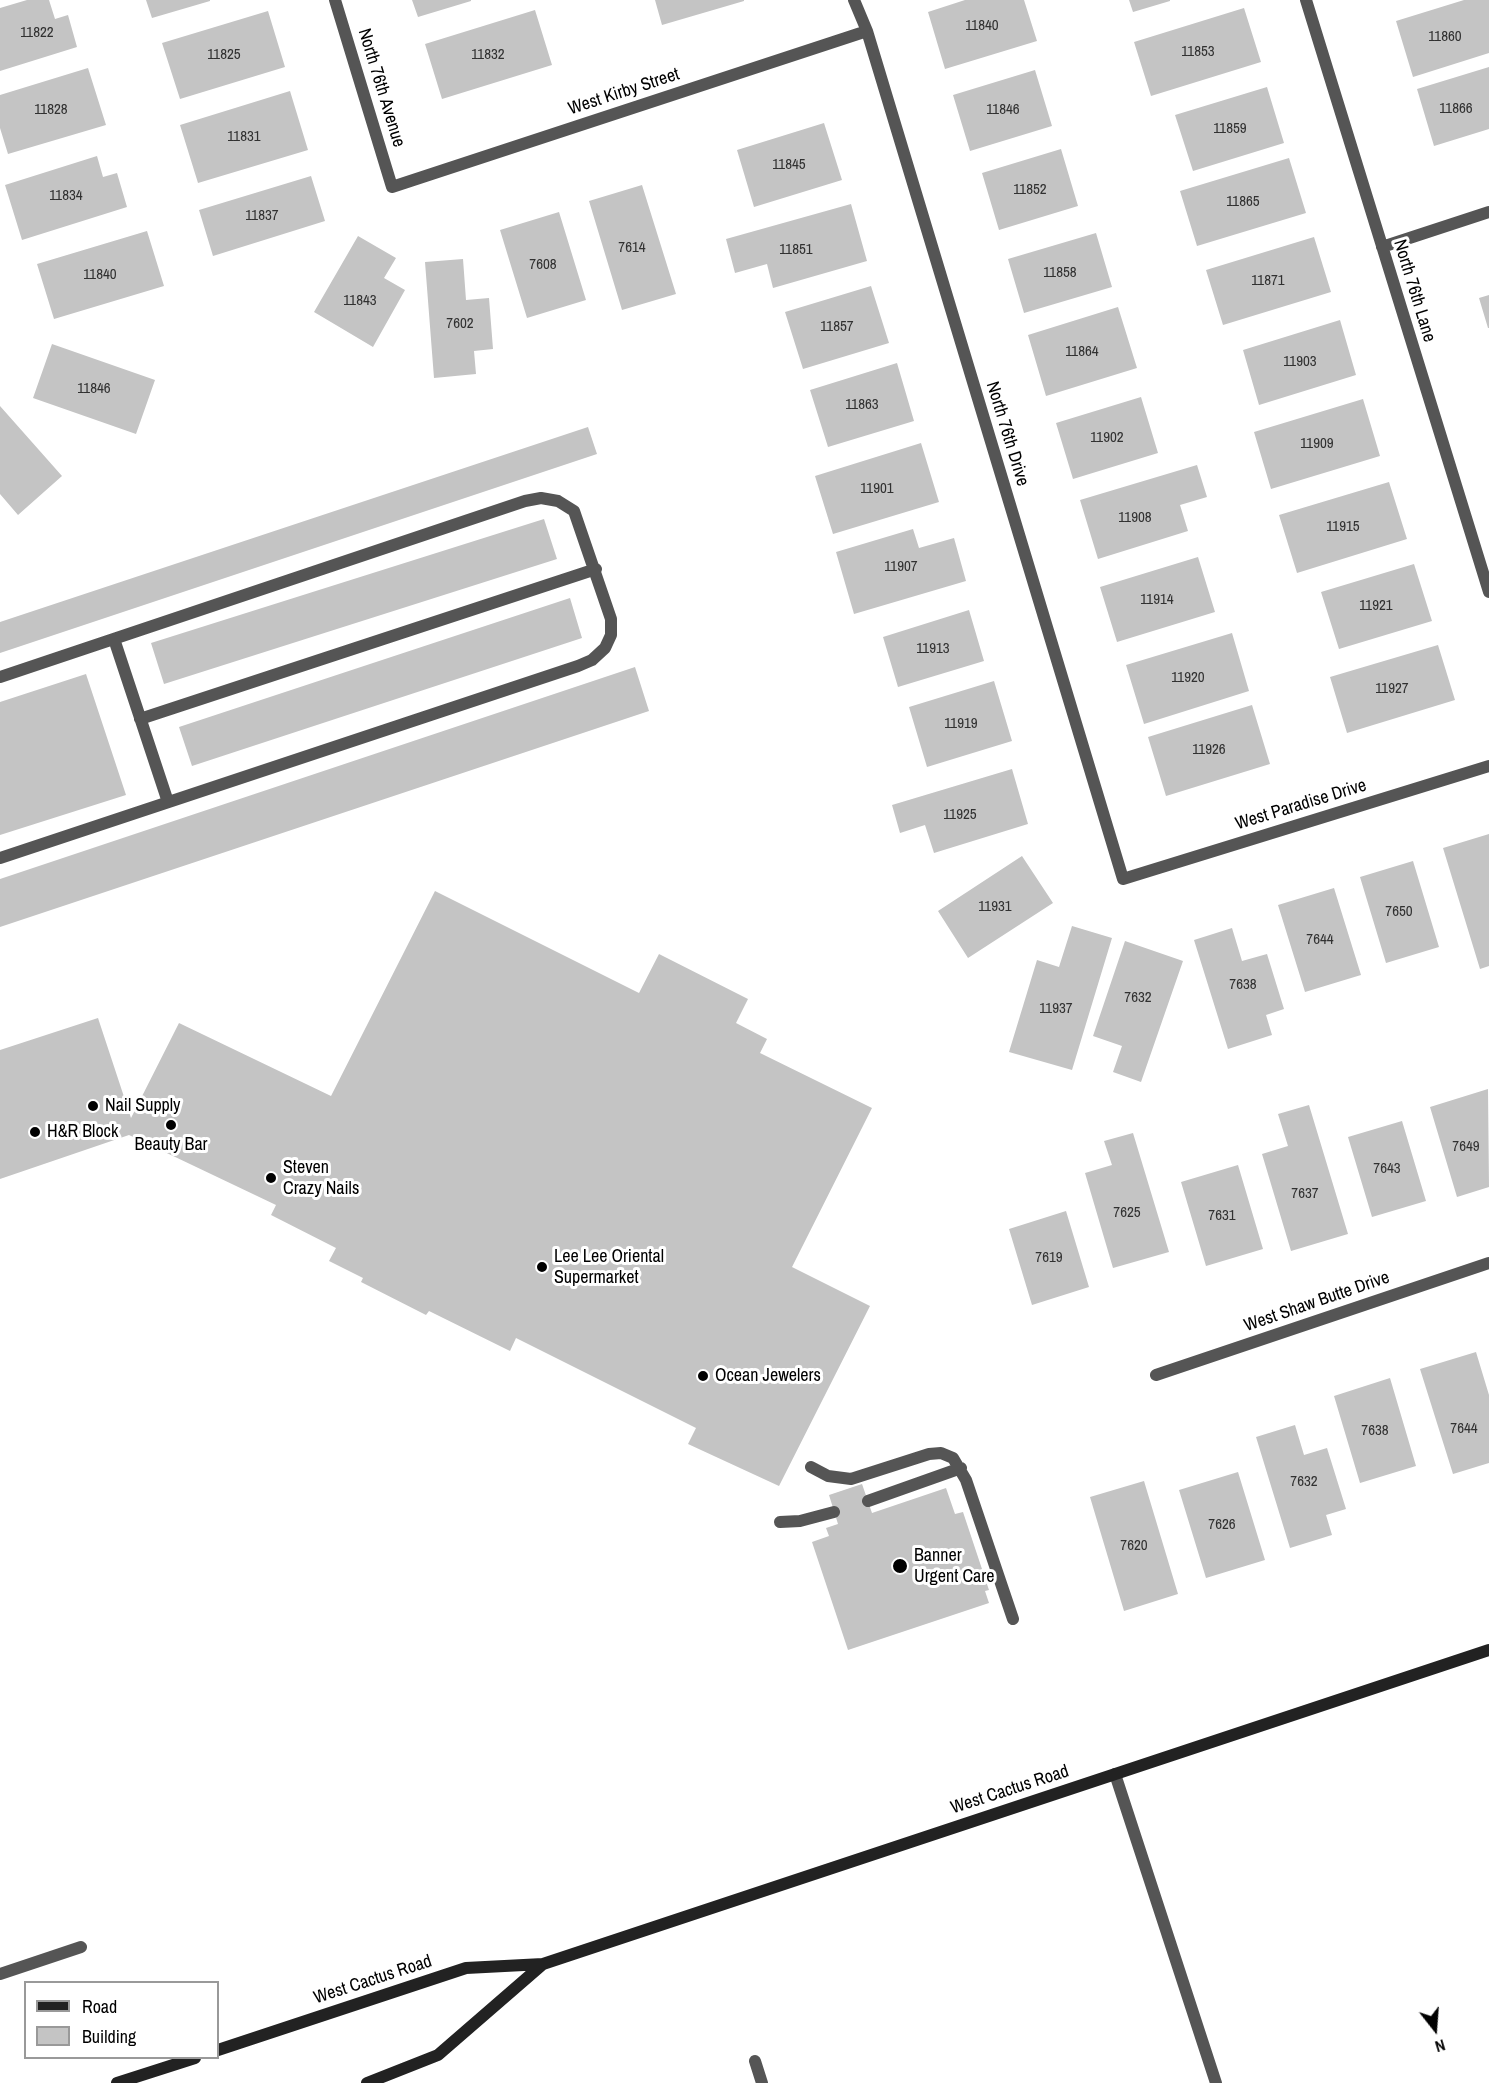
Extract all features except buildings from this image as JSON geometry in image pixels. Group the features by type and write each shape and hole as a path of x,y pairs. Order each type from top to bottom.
{"main road":[{"name":"West Cactus Road","path":"219,2050 466,1968 543,1964 1489,1650"},
{"name":"West Cactus Road","path":"367,2083 438,2055 543,1964"},
{"path":"117,2083 192,2059"}],"street":[{"name":"North 76th Avenue","path":"335,0 392,187"},
{"name":"North 76th Drive","path":"854,0 867,32 1123,879"},
{"name":"North 76th Lane","path":"1306,0 1489,592"},
{"name":"West Kirby Street","path":"392,187 867,32"},
{"path":"1382,248 1489,212"},
{"path":"0,677 525,501 541,498 558,501 574,511 596,569 611,619 610,635 605,648 592,660 0,858"},
{"path":"140,719 596,569"},
{"path":"114,639 168,802"},
{"name":"West Paradise Drive","path":"1123,879 1489,766"},
{"name":"West Shaw Butte Drive","path":"1155,1375 1489,1263"},
{"path":"811,1467 828,1476 851,1479 929,1454 941,1453 953,1458 961,1468 1013,1619"},
{"path":"868,1501 961,1468"},
{"path":"780,1522 800,1521 834,1512"},
{"path":"1115,1774 1216,2083"},
{"path":"0,1974 81,1947"},
{"path":"755,2061 762,2083"}],"place":[{"name":"Nail Supply","path":"93,1106"},
{"name":"Beauty Bar","path":"171,1125"},
{"name":"H&R Block","path":"35,1132"},
{"name":"Steven Crazy Nails","path":"271,1178"},
{"name":"Lee Lee Oriental Supermarket","path":"542,1267"},
{"name":"Ocean Jewelers","path":"703,1376"},
{"name":"Banner Urgent Care","path":"900,1566"}]}
